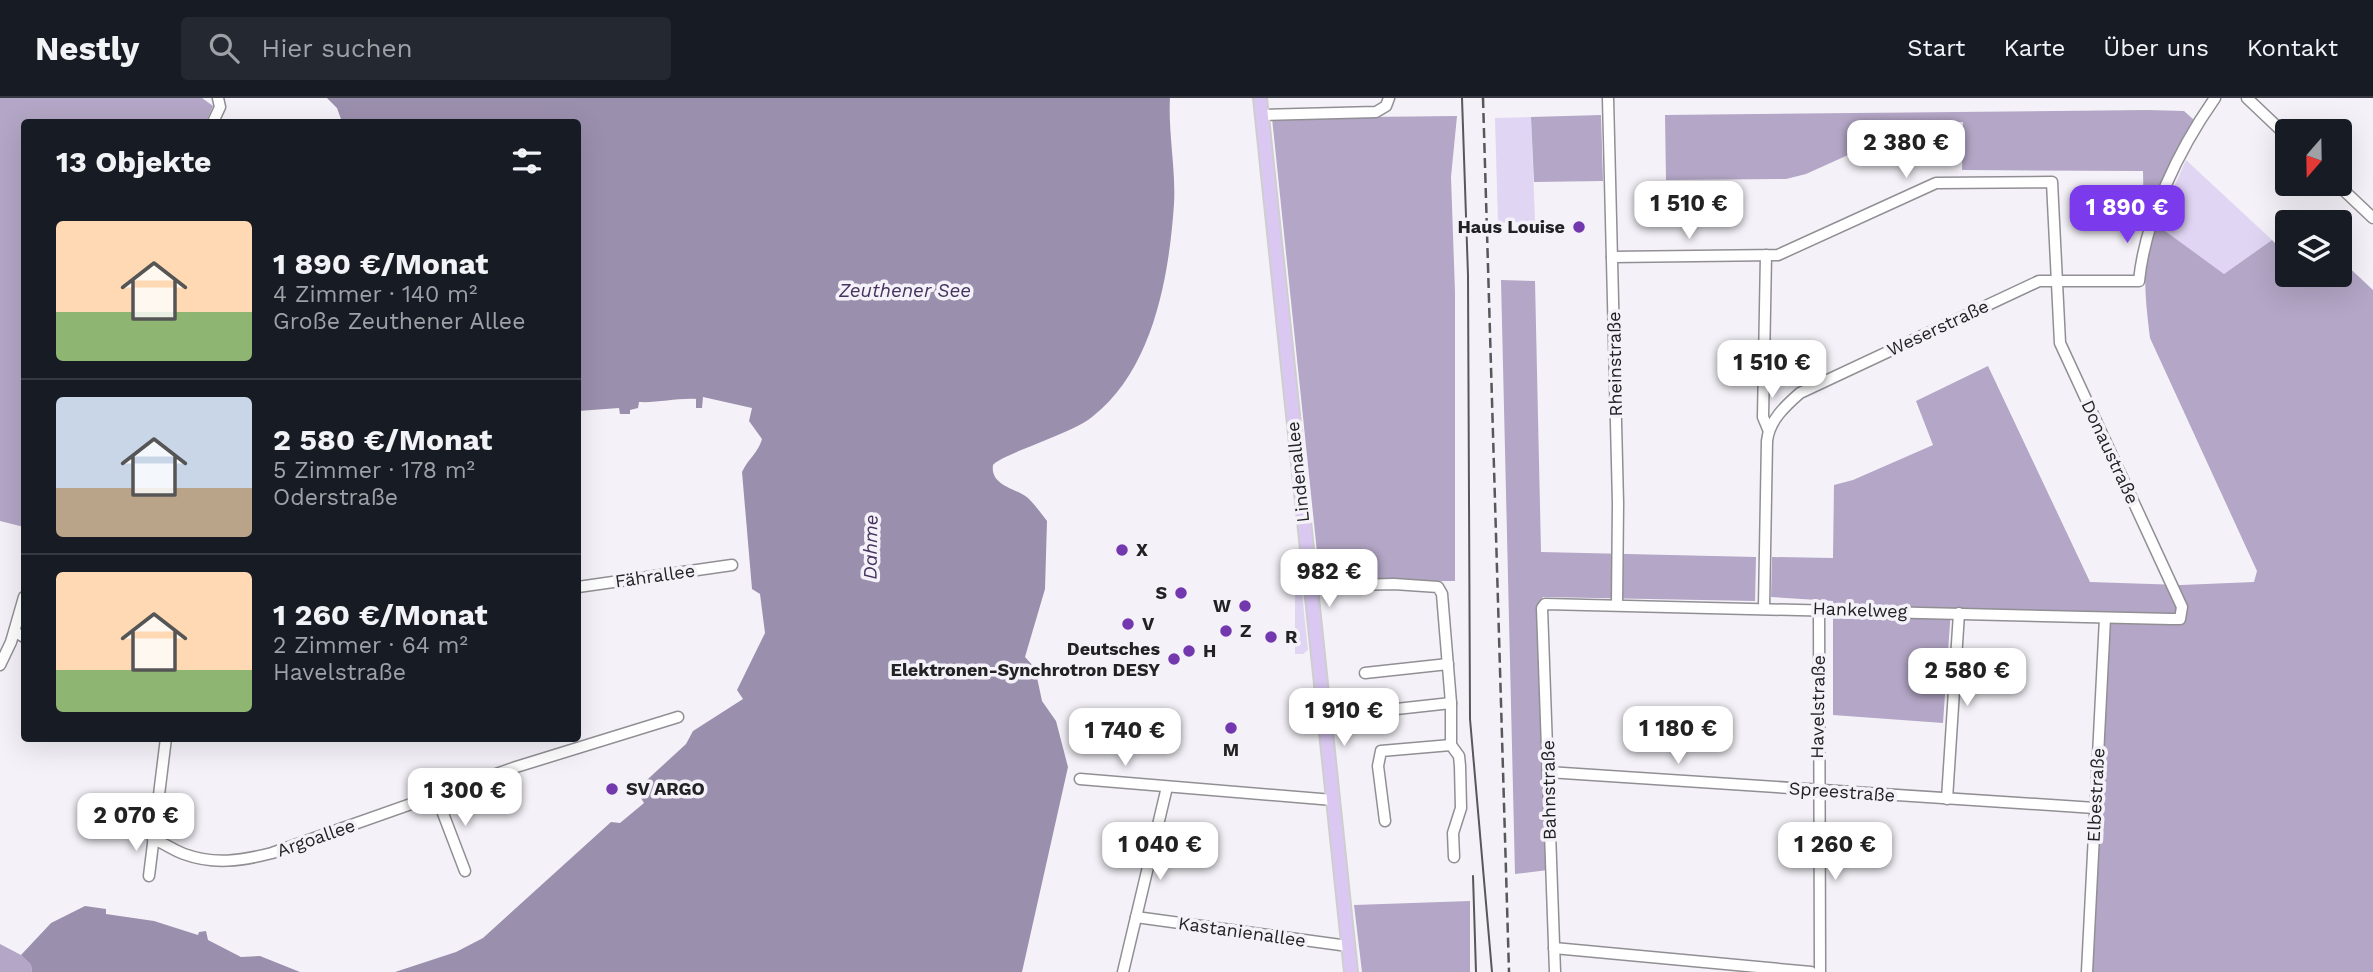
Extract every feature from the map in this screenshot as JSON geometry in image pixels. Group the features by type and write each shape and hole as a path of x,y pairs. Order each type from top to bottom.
{"main road":[{"name":"Lindenallee","path":"1260,98 1351,972"}],"street":[{"path":"1262,115 1376,112 1386,106 1389,98"},
{"name":"Rheinstraße","path":"1608,98 1618,526 1617,604"},
{"name":"Weserstraße","path":"1768,429 1800,393 2039,281 2138,281 2148,230 2194,128 2215,98"},
{"path":"2247,98 2275,125"},
{"path":"213,119 219,100"},
{"name":"Donaustraße","path":"1766,256 1793,250 1936,183 2052,182 2060,343 2182,607 2180,619"},
{"path":"2350,196 2373,218"},
{"path":"1612,257 1766,256 1763,417 1768,429 1764,607"},
{"name":"Fährallee","path":"581,587 732,565"},
{"path":"1310,586 1394,584 1438,587 1442,594 1451,703 1451,745 1459,757 1461,808 1453,833 1454,857"},
{"name":"Hankelweg","path":"1542,608 1545,604 1617,604 2180,619"},
{"name":"Bahnstraße","path":"1542,608 1555,972"},
{"name":"Havelstraße","path":"1819,609 1820,972"},
{"path":"1947,799 1959,613"},
{"name":"Elbestraße","path":"2087,972 2105,618"},
{"path":"0,665 20,634"},
{"path":"1365,673 1448,664"},
{"path":"1369,712 1451,703"},
{"name":"Argoallee","path":"153,839 193,857 215,861 243,861 609,736 678,717"},
{"path":"149,876 165,742"},
{"path":"1385,821 1378,766 1381,751 1451,745"},
{"name":"Spreestraße","path":"1548,772 2095,808"},
{"path":"1080,779 1333,800"},
{"path":"1123,972 1167,787"},
{"path":"436,795 466,871"},
{"name":"Kastanienallee","path":"1136,917 1348,946"},
{"path":"1554,948 1811,972"}],"shaded area":[{"path":"0,98 202,98 213,106 207,119 21,119 21,526 0,521"},
{"path":"2184,111 2194,120 2144,222 2143,171 1962,170 1963,122 1919,123 1806,174 1786,179 1666,180 1665,115"},
{"path":"1601,115 1603,181 1534,182 1531,117"},
{"path":"1457,116 1451,177 1455,292 1455,581 1320,581 1272,118"},
{"path":"1531,117 1535,221 1498,223 1495,118"},
{"path":"2186,160 2272,240 2224,274 2157,225"},
{"path":"2157,225 2224,274 2272,240 2275,243 2275,287 2352,287 2352,270 2373,290 2373,972 2091,972 2111,617 1951,609 1943,723 1833,715 1833,601 1771,597 1772,557 1833,558 1834,485 1853,480 1933,445 1916,401 1988,366 2090,582 2181,585 2254,582 2257,571 2150,338 2146,265 2151,237"},
{"path":"1501,280 1535,281 1541,552 1756,557 1755,601 1543,597 1537,607 1548,870 1515,874"},
{"path":"1295,592 1302,593 1308,650 1303,654 1295,654"},
{"path":"1470,901 1470,972 1362,972 1354,905"},
{"path":"0,944 21,955 31,965 32,972 0,972"}],"water":[{"name":"Zeuthener See","path":"327,98 1170,98 1174,191 1172,232 1162,291 1143,348 1130,374 1113,397 1092,417 993,465 996,478 1028,498 1047,521 1045,589 1025,657 1035,668 1042,701 1056,721 1068,767 1022,972 395,972 456,952 483,938 611,822 620,823 644,803 636,790 686,744 693,731 743,699 737,690 765,633 760,594 752,589 742,472 762,439 749,421 752,408 703,397 702,408 696,408 696,399 689,399 639,402 638,408 630,410 630,414 620,414 619,408 581,411 581,119 341,119 337,108"},
{"path":"85,906 106,909 106,914 154,921 198,935 199,932 206,931 208,940 241,957 260,956 300,972 32,972 31,965 21,955 51,923"}],"tram line":[{"path":"1462,98 1468,275 1470,719 1492,972"},
{"path":"1473,876 1476,972"}],"railway":[{"path":"1483,98 1509,972"}],"place":[{"name":"Haus Louise","path":"1579,227"},
{"name":"X","path":"1122,550"},
{"name":"S","path":"1181,593"},
{"name":"W","path":"1245,606"},
{"name":"V","path":"1128,624"},
{"name":"Z","path":"1226,631"},
{"name":"R","path":"1271,637"},
{"name":"H","path":"1189,651"},
{"name":"Deutsches Elektronen-Synchrotron DESY","path":"1174,659"},
{"name":"M","path":"1231,728"},
{"name":"SV ARGO","path":"612,789"}],"water label":[{"name":"Dahme","path":"870,547"}]}
